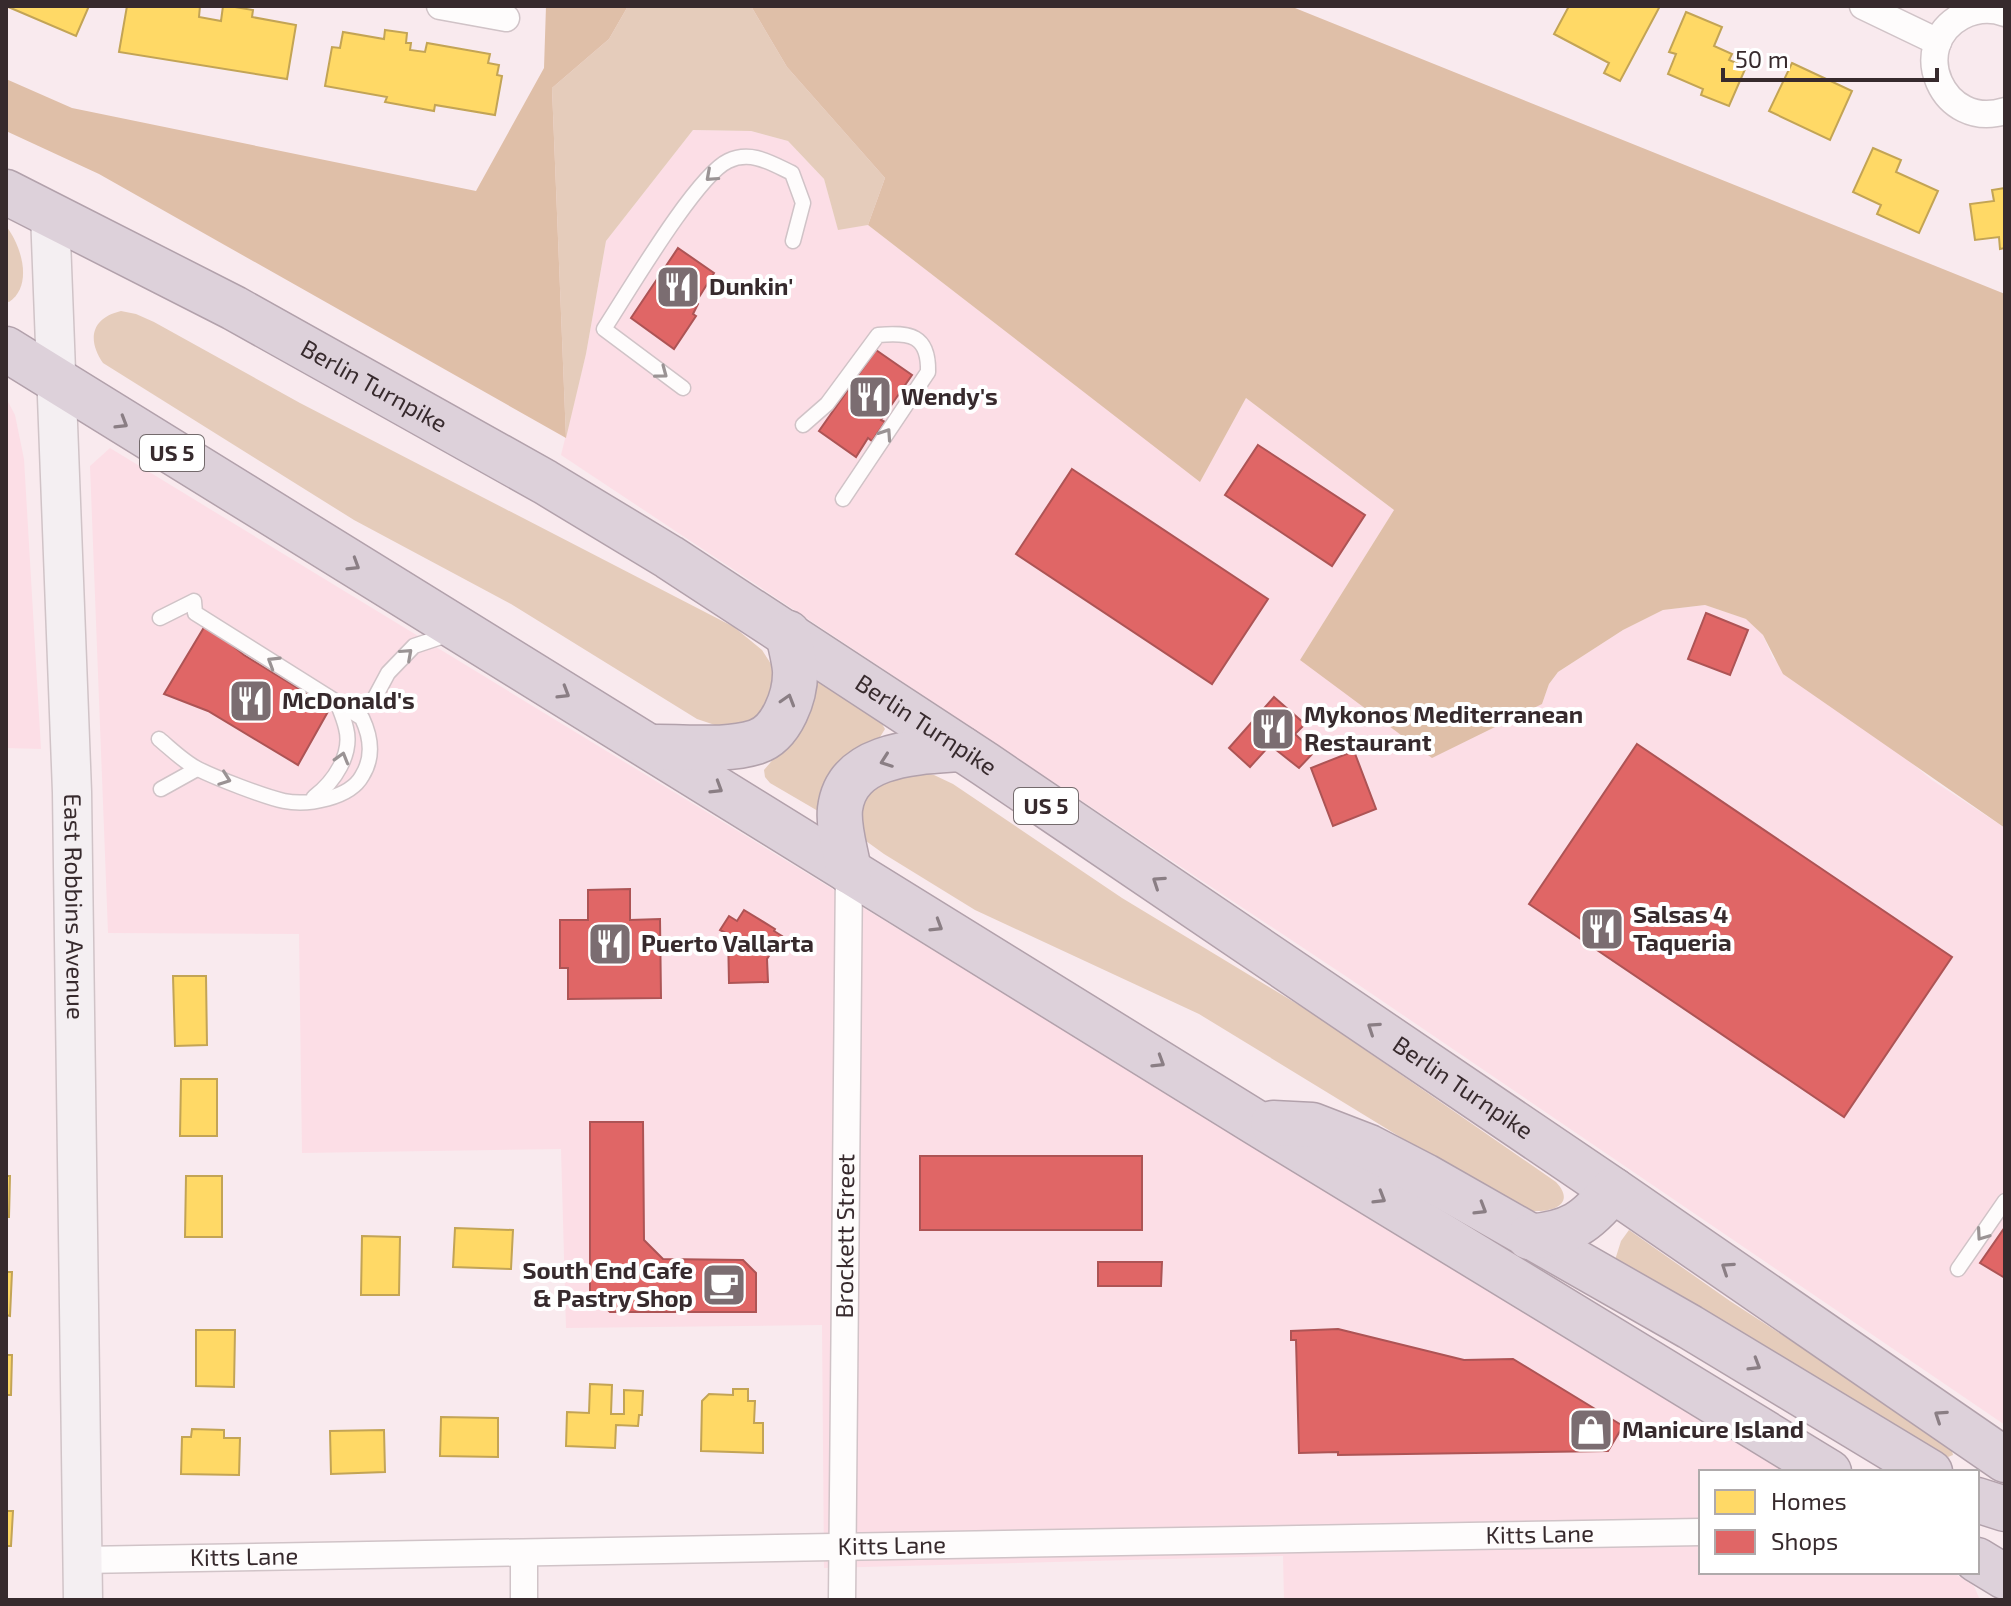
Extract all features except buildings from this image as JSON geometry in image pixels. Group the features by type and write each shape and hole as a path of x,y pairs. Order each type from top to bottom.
{"highway":[{"name":"Berlin Turnpike","path":"6,192 234,308 519,467 655,548 962,749 2005,1460"},
{"name":"US 5","path":"6,349 1255,1122 1786,1458 1823,1470"},
{"path":"651,747 730,746 759,742 779,725 790,699 795,673 788,633"},
{"path":"849,871 840,810 847,787 862,769 908,753 962,749"},
{"path":"1255,1122 1312,1125 1369,1147 1425,1176 1690,1327 1927,1470"},
{"path":"1529,1237 1554,1235 1575,1227 1594,1213 1613,1190"},
{"path":"1979,1501 2005,1509"},
{"path":"1979,1561 2005,1577"}],"main road":[{"name":"East Robbins Avenue","path":"50,213 72,780 83,1600"}],"street":[{"path":"440,6 506,18"},
{"path":"1863,6 1938,42"},
{"path":"2005,13 1989,9 1968,13 1950,24 1935,52 1935,73 1951,101 1979,114 2005,111"},
{"name":"Brockett Street","path":"842,1600 849,871"},
{"name":"Kitts Lane","path":"82,1560 1699,1532"},
{"path":"524,1554 524,1600"}],"lane":[{"path":"683,388 604,329 696,190 728,161 759,156 792,173 803,203 793,241"},
{"path":"803,425 827,404 878,335 911,335 922,343 928,358 928,372 843,499"},
{"path":"159,739 197,769 285,801 308,802 334,796 356,785 364,774 370,756 370,733 362,718 195,613 194,601 160,618"},
{"path":"373,701 388,673 414,646 461,630"},
{"path":"308,802 329,786 338,772 344,753 348,731 337,702"},
{"path":"161,789 197,769"},
{"path":"1958,1269 2005,1201"}],"shaded area":[{"path":"546,6 628,6 609,39 552,88 566,438 99,174 6,131 6,79 72,108 476,191 544,68"},
{"path":"628,6 751,6 787,67 885,178 868,225 838,230 824,179 788,141 751,131 693,130 606,241 586,354 566,438 552,88 609,39"},
{"path":"751,6 1290,6 2005,294 2005,828 1783,674 1763,635 1746,619 1705,605 1663,610 1623,630 1558,672 1549,684 1542,704 1432,758 1300,660 1394,510 1246,398 1200,482 868,225 885,178 787,67"},
{"path":"693,130 751,131 788,141 824,179 838,229 868,225 1200,481 1246,398 1394,510 1300,660 1542,704 1549,684 1558,672 1623,630 1663,610 1705,605 1747,619 1763,635 1773,658 1814,694 1896,750 1932,780 2005,828 2005,1425 1350,979 561,455 586,354 606,241"},
{"path":"6,226 20,254 23,275 17,295 9,302 6,301"},
{"path":"121,311 154,322 300,403 734,627 762,650 771,664 775,685 762,716 746,725 727,729 697,719 511,604 354,520 103,363 95,346 95,331 103,319"},
{"path":"6,398 15,415 24,459 41,749 6,748"},
{"path":"110,448 1785,1470 1699,1470 1699,1574 1955,1574 1974,1586 1980,1600 1284,1600 1283,1556 824,1568 822,1325 566,1328 561,1149 302,1153 299,934 108,933 90,466"},
{"path":"817,681 885,729 865,748 818,811 770,783 764,770 788,742 813,682"},
{"path":"912,771 934,775 953,784 1122,898 1312,1013 1556,1182 1564,1198 1561,1203 1549,1210 1524,1210 1199,1014 975,910 884,854 866,841 861,831 860,806 868,791 887,777"},
{"path":"1629,1230 1730,1301 1945,1441 1953,1455 1948,1457 1615,1260 1621,1241"}],"place":[{"name":"Dunkin'","path":"678,287"},
{"name":"Wendy's","path":"870,397"},
{"name":"McDonald's","path":"251,701"},
{"name":"Mykonos Mediterranean Restaurant","path":"1273,729"},
{"name":"Salsas 4 Taqueria","path":"1602,929"},
{"name":"Puerto Vallarta","path":"610,944"},
{"name":"South End Cafe & Pastry Shop","path":"724,1285"},
{"name":"Manicure Island","path":"1591,1430"}]}
